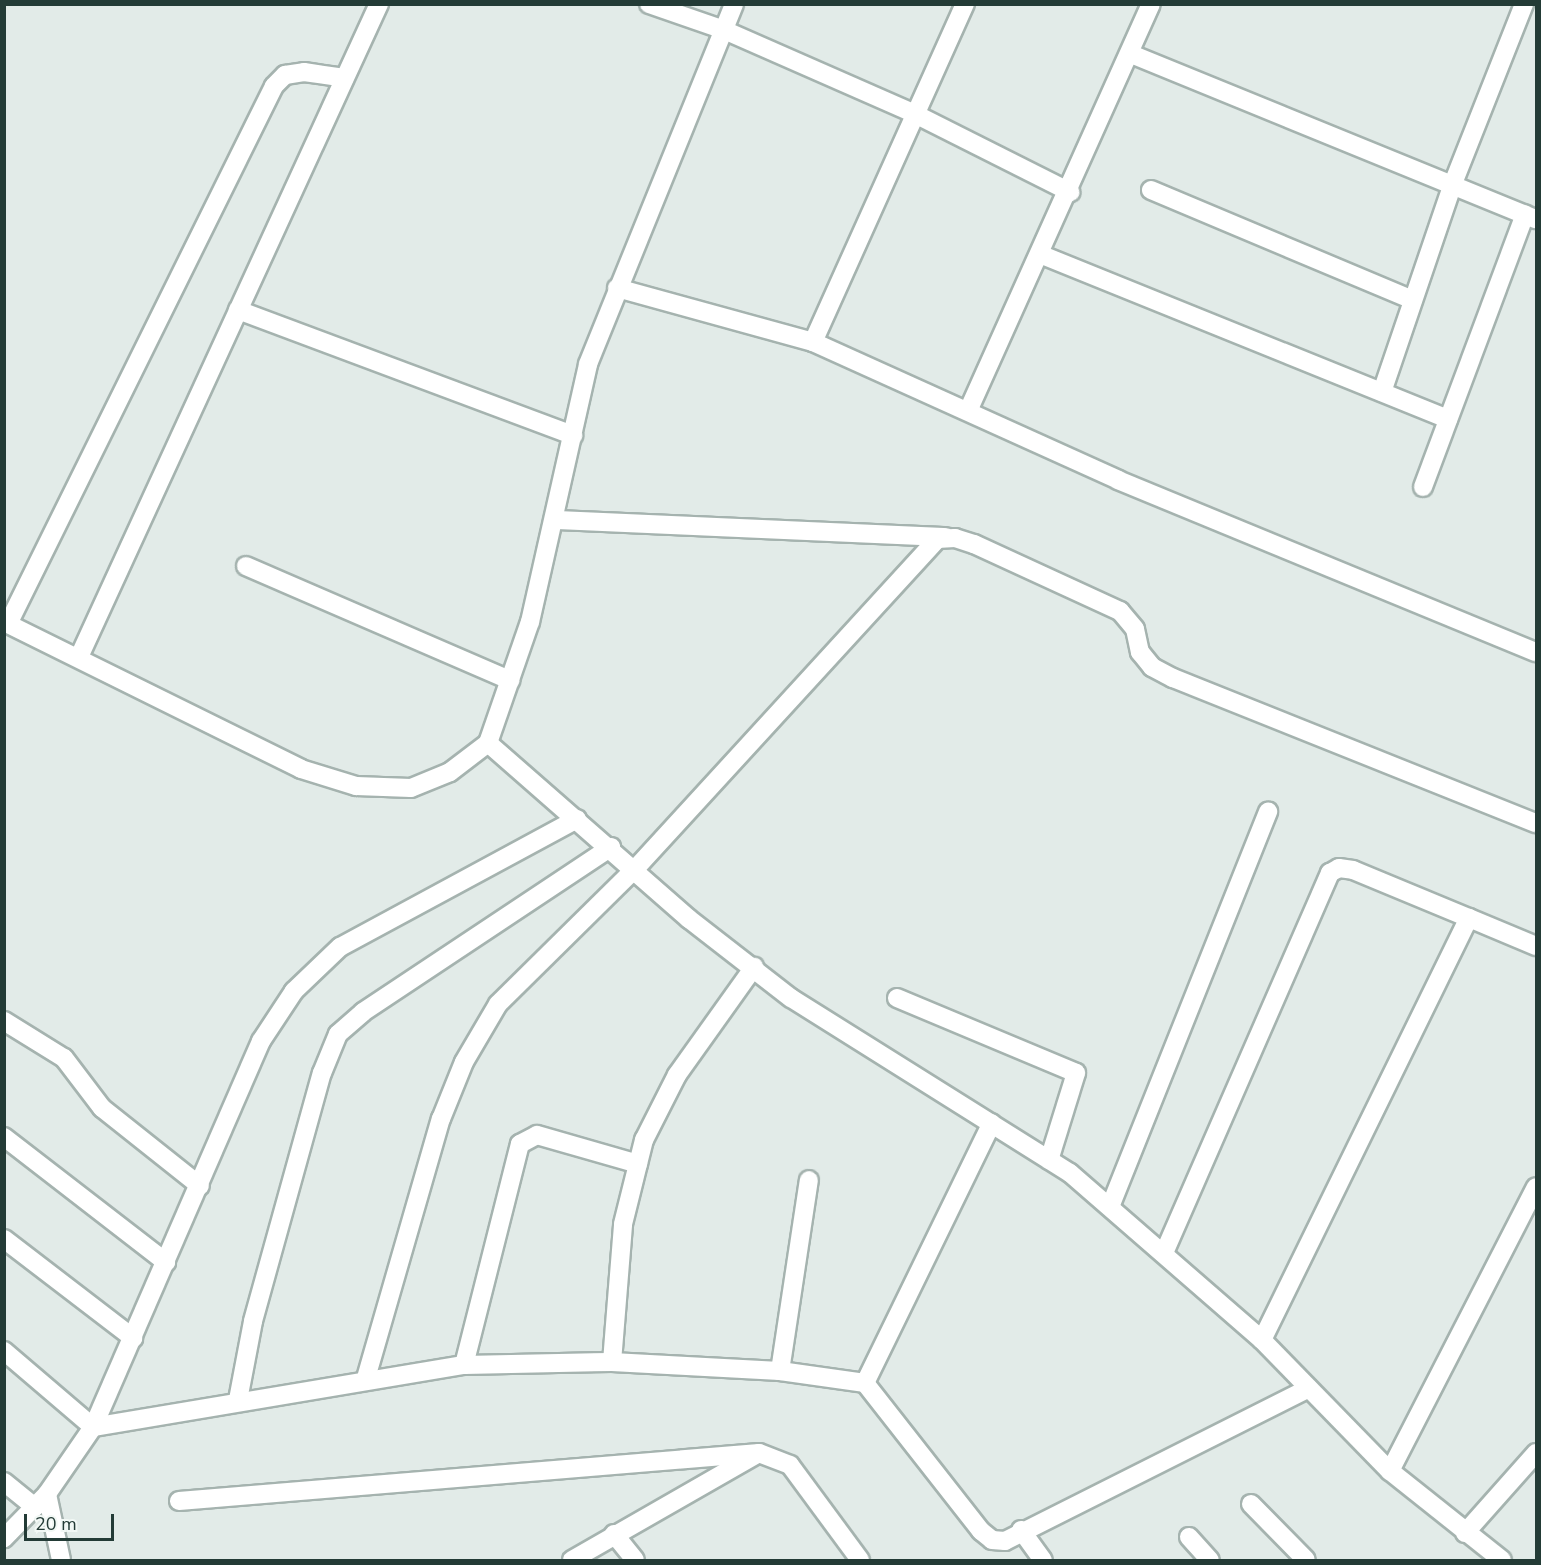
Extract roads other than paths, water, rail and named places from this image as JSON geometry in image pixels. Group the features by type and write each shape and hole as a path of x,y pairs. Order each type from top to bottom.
{"street":[{"path":"79,657 379,4"},
{"path":"649,4 724,30 915,114 1070,192"},
{"path":"345,78 304,72 285,75 274,86 6,623 302,769 356,786 411,788 450,772 488,743 510,680 555,520 588,364 734,4"},
{"path":"813,342 965,4"},
{"path":"968,411 1042,255 1151,4"},
{"path":"1382,392 1452,186 1524,4"},
{"path":"1131,54 1452,186 1531,216 1448,419 1423,487"},
{"path":"1150,189 1413,300"},
{"path":"1042,255 1448,419"},
{"path":"617,288 813,342 1118,480 1536,652"},
{"path":"238,310 573,435"},
{"path":"555,520 955,538 1120,611 1135,629 1140,652 1152,667 1173,678 1536,823"},
{"path":"366,1378 441,1119 464,1062 498,1005 636,868 937,539 955,538"},
{"path":"246,566 510,680"},
{"path":"488,743 636,868 689,919 754,967 791,998 992,1123 1048,1160 1110,1208 1262,1340 1390,1470 1465,1533 1502,1560"},
{"path":"1110,1208 1268,811"},
{"path":"4,1538 41,1501 93,1427 200,1186 261,1041 294,991 340,947 578,819"},
{"path":"238,1400 253,1321 322,1072 338,1034 363,1012 612,847"},
{"path":"1164,1253 1330,873 1339,868 1353,870 1536,946"},
{"path":"1262,1340 1469,918"},
{"path":"612,1362 623,1224 644,1140 677,1075 754,967"},
{"path":"897,998 1076,1073 1048,1160"},
{"path":"4,1021 64,1058 102,1108 200,1186"},
{"path":"866,1383 992,1123"},
{"path":"464,1365 520,1144 537,1135 638,1164"},
{"path":"4,1137 166,1262"},
{"path":"780,1371 809,1180"},
{"path":"1390,1470 1536,1187"},
{"path":"4,1239 133,1338"},
{"path":"4,1351 93,1427"},
{"path":"93,1427 366,1378 464,1365 612,1362 780,1371 866,1383 981,1531 992,1540 1005,1541 1021,1530 1309,1388"},
{"path":"572,1560 759,1453"},
{"path":"180,1501 759,1453 790,1465 860,1560"},
{"path":"1465,1533 1536,1453"},
{"path":"4,1482 41,1501 61,1560"},
{"path":"1251,1504 1306,1560"},
{"path":"1021,1530 1043,1560"},
{"path":"614,1534 635,1560"},
{"path":"1189,1537 1210,1560"}]}
